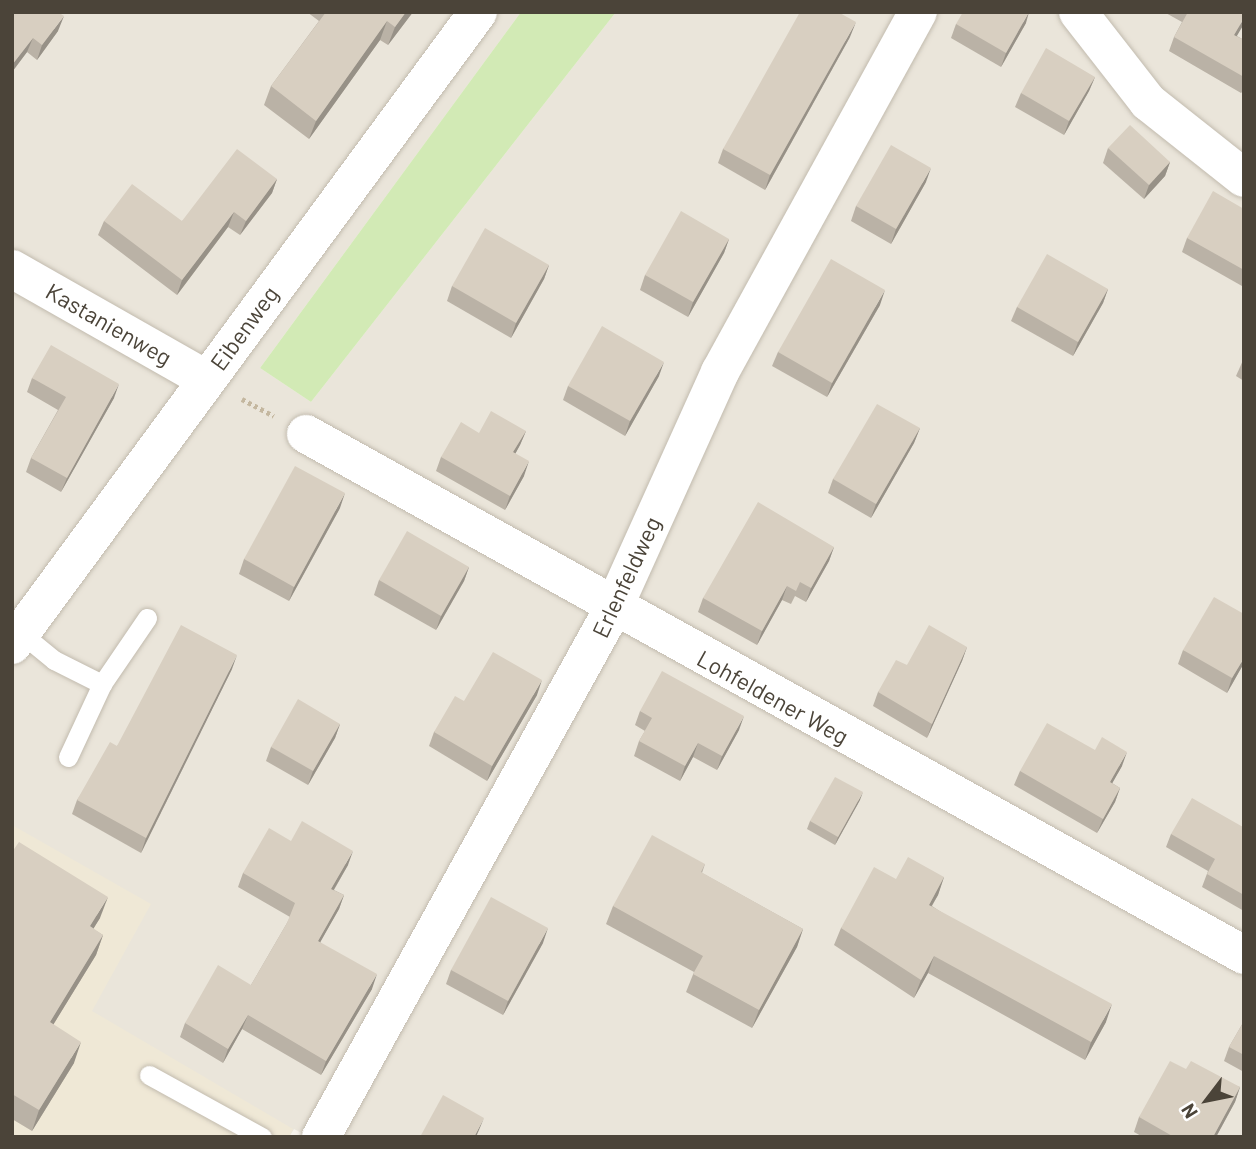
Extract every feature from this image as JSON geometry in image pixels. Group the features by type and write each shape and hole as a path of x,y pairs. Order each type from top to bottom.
{"street":[{"name":"Eibenweg","path":"17,639 478,12"},
{"name":"Erlenfeldweg","path":"321,1137 613,609 720,372 918,12"},
{"path":"1078,12 1149,102 1244,178"},
{"name":"Kastanienweg","path":"12,269 206,379"},
{"name":"Lohfeldener Weg","path":"306,433 613,609 1244,956"}],"lane":[{"path":"68,757 102,684 147,618"},
{"path":"17,639 102,684"},
{"path":"149,1075 262,1137"}],"path":[{"path":"206,379 306,433"}],"shaded area":[{"path":"12,12 521,12 260,368 311,402 616,12 1244,12 1244,1137 309,1137 294,1129 289,1137 12,1137"},
{"path":"12,825 151,904 92,1011 293,1129 289,1137 12,1137"}],"green space":[{"path":"521,12 616,12 311,402 260,368"}],"building":[{"path":"12,12 58,12 64,16 42,45 33,38 12,65"},
{"path":"326,12 406,12 395,27 387,21 316,121 271,86"},
{"path":"800,12 838,12 856,22 770,175 723,149"},
{"path":"963,12 1029,12 1006,53 956,24"},
{"path":"1188,12 1244,12 1244,18 1234,35 1244,40 1244,77 1174,37"},
{"path":"1046,48 1095,77 1069,121 1021,93"},
{"path":"1130,125 1170,162 1149,185 1108,148"},
{"path":"891,145 931,168 896,229 856,206"},
{"path":"237,149 277,179 246,221 234,212 182,280 104,221 132,184 182,221"},
{"path":"1213,191 1244,209 1244,270 1187,238"},
{"path":"681,211 729,239 693,302 645,275"},
{"path":"485,228 549,265 516,323 452,286"},
{"path":"1047,254 1108,289 1078,342 1017,307"},
{"path":"831,259 885,290 832,383 778,352"},
{"path":"602,326 664,362 630,421 568,386"},
{"path":"51,345 119,384 67,478 31,458 66,397 32,378"},
{"path":"877,404 920,428 876,504 833,479"},
{"path":"491,411 526,431 513,452 529,461 510,496 441,457 461,422 479,433"},
{"path":"295,466 345,493 294,587 244,559"},
{"path":"758,502 834,547 811,588 800,582 796,591 787,586 762,631 703,598"},
{"path":"407,531 469,567 441,616 379,580"},
{"path":"1214,597 1244,614 1244,658 1232,678 1183,650"},
{"path":"181,625 237,655 146,838 77,800 110,742 117,746"},
{"path":"929,625 967,647 932,724 878,692 896,660 907,665"},
{"path":"493,652 542,680 492,766 434,732 455,696 464,701"},
{"path":"662,671 744,716 722,756 698,743 685,766 639,741 652,718 640,711"},
{"path":"298,699 340,724 313,771 271,747"},
{"path":"1047,723 1095,750 1102,737 1127,752 1110,782 1120,788 1103,819 1020,771"},
{"path":"835,777 863,792 838,837 810,821"},
{"path":"1192,798 1244,826 1244,895 1207,874 1215,859 1171,834"},
{"path":"302,821 353,851 331,889 344,895 318,941 377,974 326,1061 248,1015 228,1049 185,1023 218,965 251,985 287,923 295,903 243,873 269,828 291,841"},
{"path":"652,835 705,864 701,872 803,929 759,1010 693,974 703,956 613,906"},
{"path":"19,842 108,897 90,926 103,935 50,1022 81,1042 39,1110 12,1094 12,852"},
{"path":"908,857 944,877 929,905 1112,1004 1091,1042 934,956 921,980 841,928 874,867 896,879"},
{"path":"491,897 548,928 508,1001 451,970"},
{"path":"1244,1021 1244,1055 1229,1047"},
{"path":"1170,1061 1186,1069 1191,1061 1240,1087 1213,1137 1174,1137 1139,1117"},
{"path":"443,1095 484,1118 474,1137 420,1137"}]}
